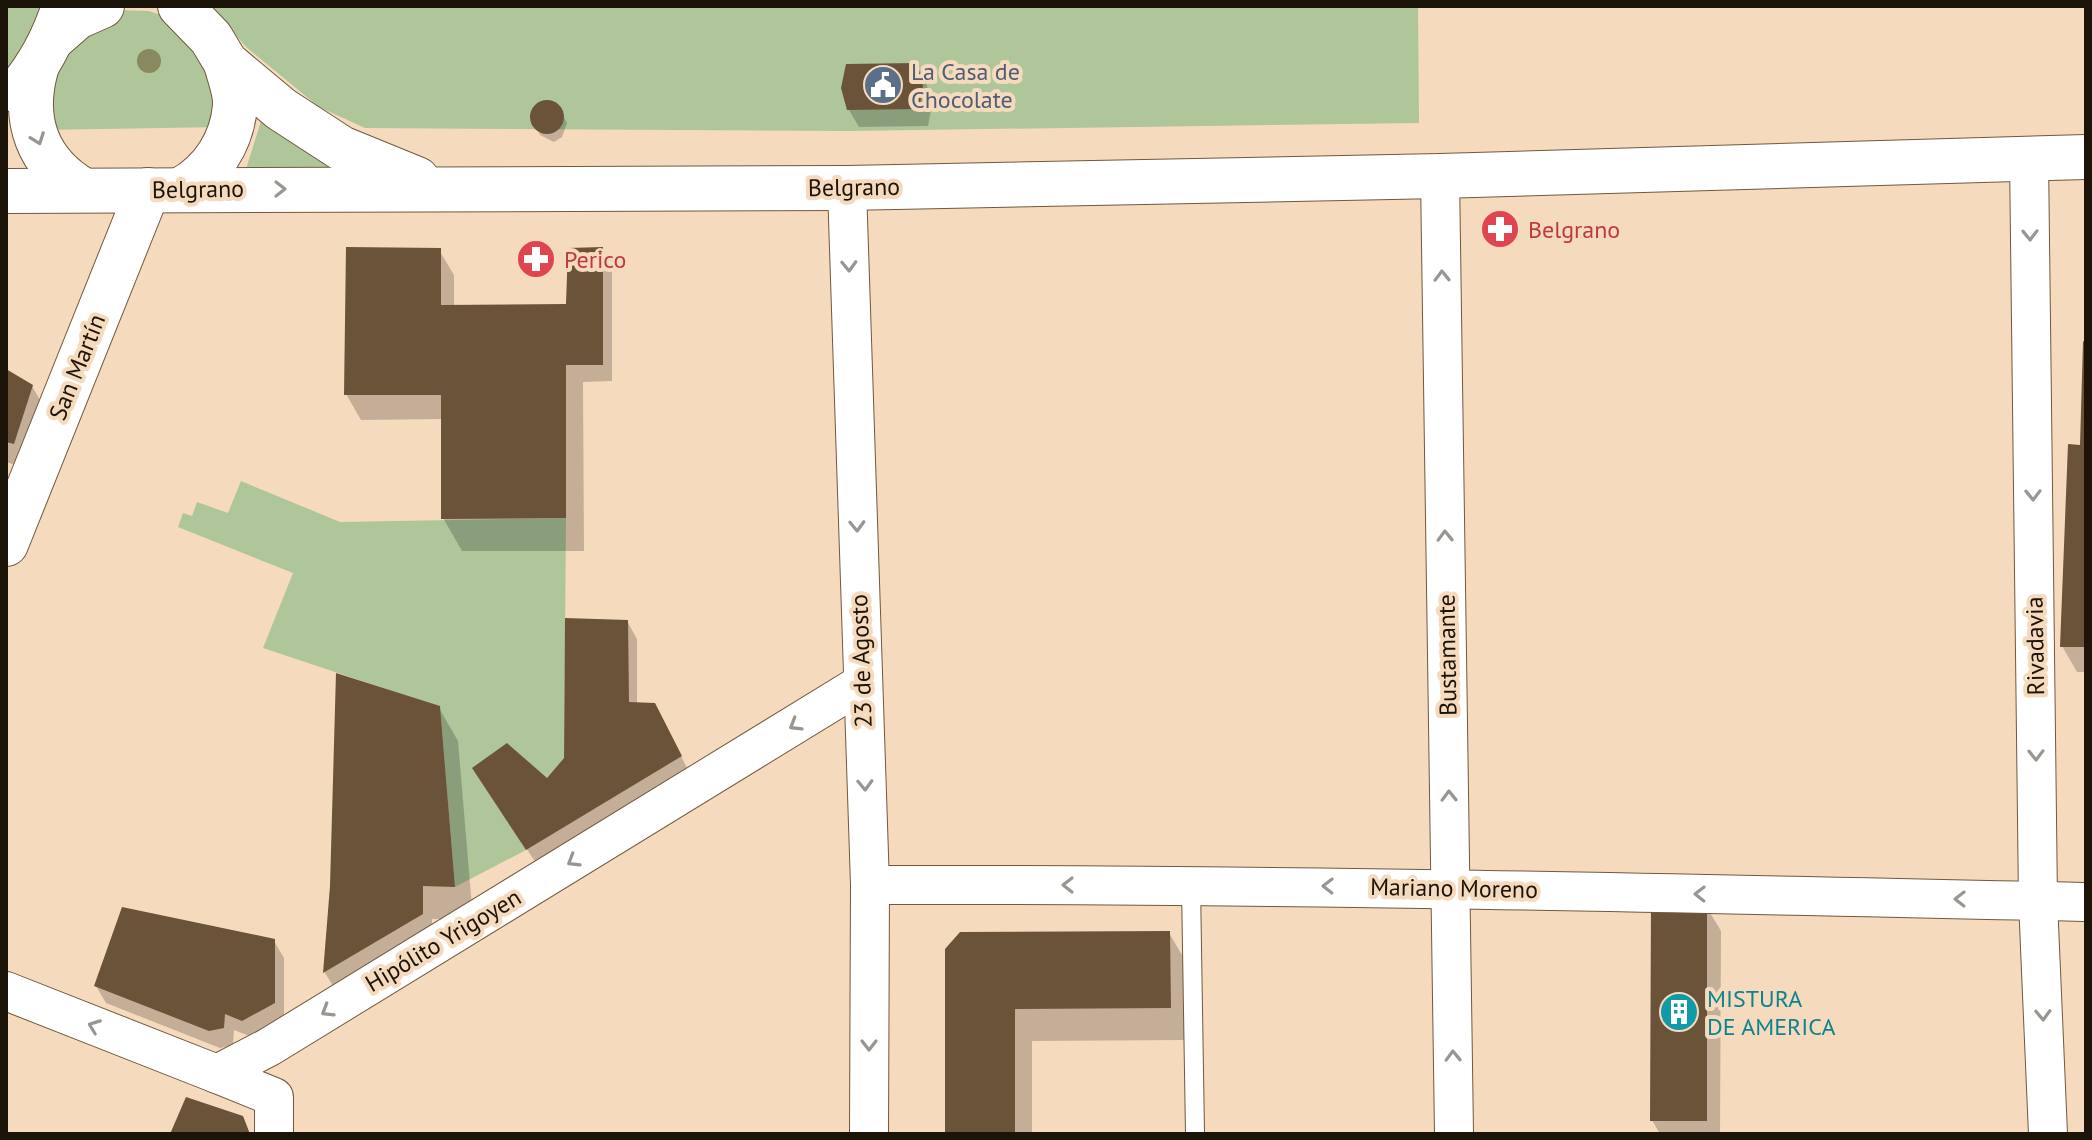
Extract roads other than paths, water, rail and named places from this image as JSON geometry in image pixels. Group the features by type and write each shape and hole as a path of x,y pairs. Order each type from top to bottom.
{"main road":[{"path":"6,105 51,38 77,17 102,6"},
{"name":"Belgrano","path":"178,10 211,38 226,63 281,109 341,148 438,187"},
{"path":"51,38 30,101 33,128 42,150 64,179 83,190"},
{"path":"165,189 198,180 211,167 225,143 235,104 226,63"},
{"name":"Belgrano","path":"6,191 438,187 847,188 1440,176 2086,157"},
{"name":"San Martín","path":"6,544 165,189"}],"street":[{"name":"Rivadavia","path":"2029,157 2038,901 2048,1134"},
{"name":"Bustamante","path":"1440,176 1454,1134"},
{"name":"23 de Agosto","path":"847,188 870,885 869,1134"},
{"name":"Hipólito Yrigoyen","path":"217,1074 269,1047 861,684"},
{"name":"Mariano Moreno","path":"870,885 1451,888 2086,902"},
{"path":"6,991 217,1074 274,1116"},
{"path":"269,1047 274,1116"}],"lane":[{"path":"1191,885 1195,1134"}],"place":[{"name":"La Casa de Chocolate","path":"883,85"},
{"name":"Belgrano","path":"1500,229"},
{"name":"Perico","path":"536,259"},
{"name":"MISTURA DE AMERICA","path":"1679,1012"}]}
